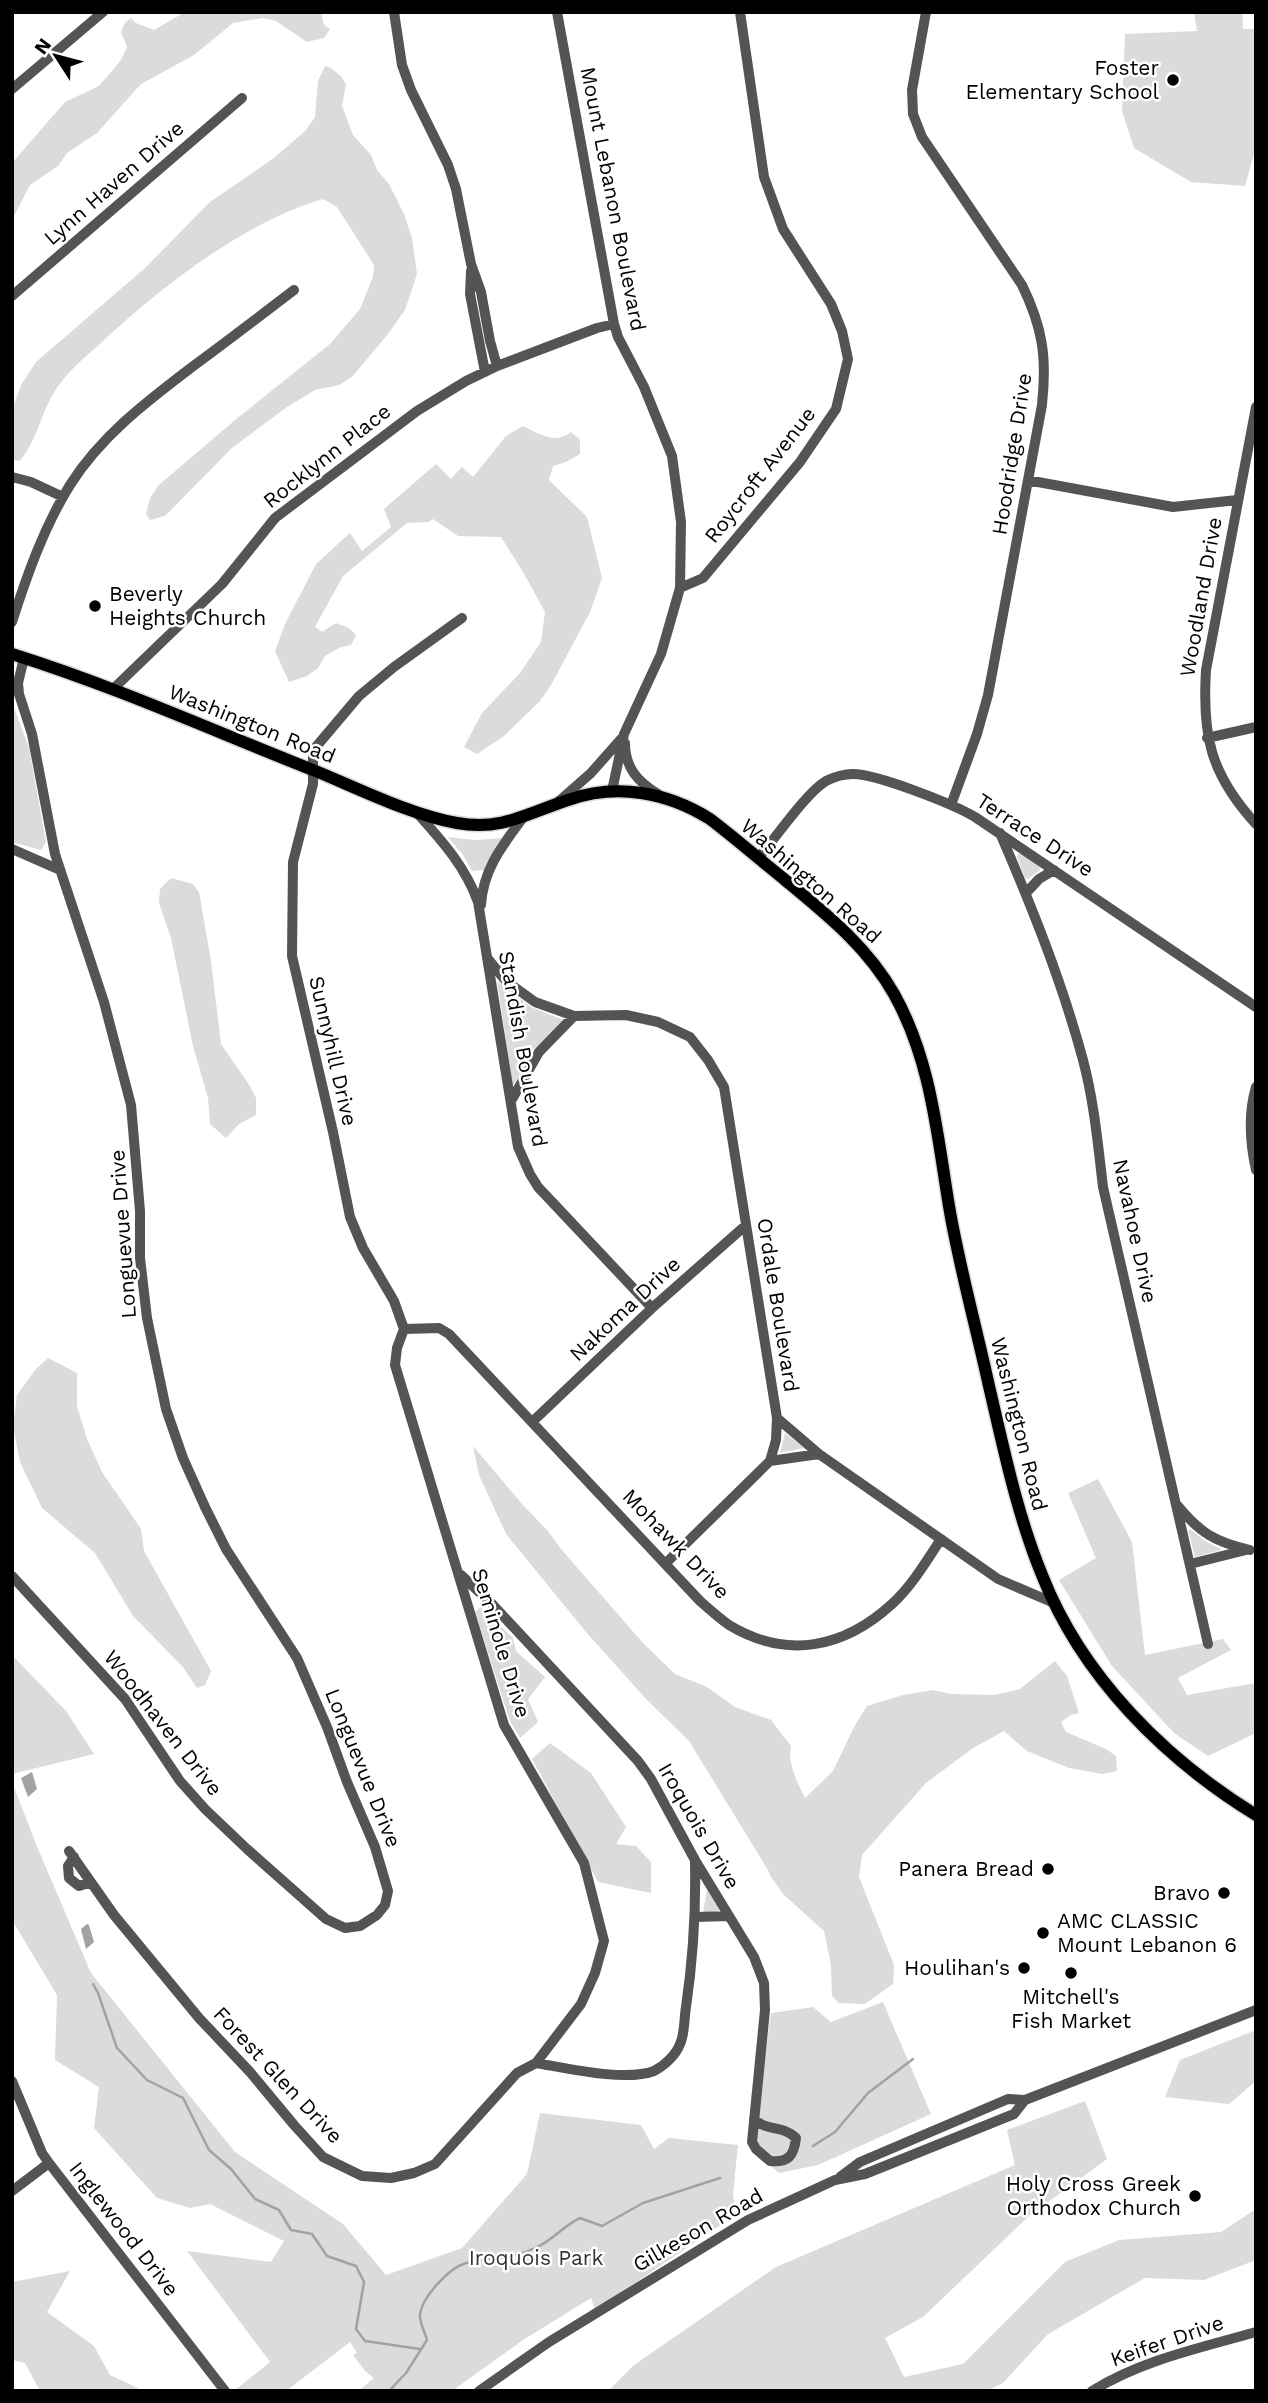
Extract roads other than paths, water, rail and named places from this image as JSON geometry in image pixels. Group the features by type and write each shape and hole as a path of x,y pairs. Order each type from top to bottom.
{"main road":[{"name":"Washington Road","path":"18,656 113,689 313,771 446,821 470,825 496,824 522,819 579,796 612,791 661,796 710,819 843,928 867,954 896,997 912,1033 933,1103 954,1230 1012,1485 1034,1554 1054,1603 1082,1651 1139,1722 1197,1775 1256,1815"}],"street":[{"path":"12,89 103,12"},
{"path":"394,12 406,78 448,165 456,189 471,264 470,294 480,314 497,366"},
{"name":"Mount Lebanon Boulevard","path":"557,12 614,324 672,456 681,522 680,588 661,654 625,734 612,791"},
{"name":"Roycroft Avenue","path":"680,588 703,578 800,462 836,409 848,359 842,331 831,304 783,229 764,177 740,12"},
{"name":"Hoodridge Drive","path":"926,12 912,90 913,114 922,137 1022,285 1034,309 1042,337 1046,371 988,695 951,805"},
{"name":"Lynn Haven Drive","path":"12,296 242,98"},
{"path":"12,622 39,546 63,497 94,453 139,407 294,290"},
{"path":"480,314 485,372"},
{"name":"Rocklynn Place","path":"113,689 222,584 267,527 284,511 417,411 441,395 497,366 614,324"},
{"name":"Woodland Drive","path":"1256,407 1206,670 1204,706 1207,738 1229,791 1256,824"},
{"path":"1243,471 1256,472"},
{"path":"12,477 63,497"},
{"path":"1028,482 1173,507 1237,500"},
{"name":"Sunnyhill Drive","path":"404,1329 394,1301 359,1241 350,1217 333,1132 294,970 291,943 293,862 313,784 315,748 359,696 462,618"},
{"name":"Longuevue Drive","path":"18,656 19,694 32,734 51,838 104,1002 131,1105 141,1211 140,1258 148,1318 166,1409 183,1458 226,1549 297,1658 375,1847 388,1891 385,1905 377,1915 360,1926"},
{"path":"1207,738 1256,727"},
{"path":"625,734 625,752 630,768 640,782 661,796"},
{"path":"555,805 591,773 625,734"},
{"name":"Terrace Drive","path":"758,858 818,787 843,775 863,775 951,805 1000,833 1256,1007"},
{"name":"Standish Boulevard","path":"416,811 462,867 481,915 518,1147 530,1174 538,1186 652,1308"},
{"path":"481,915 483,889 489,868 522,819"},
{"name":"Navahoe Drive","path":"1000,833 1026,894 1068,1010 1083,1062 1094,1113 1103,1187 1208,1644"},
{"path":"12,849 60,870"},
{"path":"1026,894 1039,879 1054,870"},
{"name":"Ordale Boulevard","path":"488,959 506,981 535,1002 574,1016 626,1015 659,1022 690,1037 708,1059 724,1087 777,1418 819,1454 1004,1583 1054,1603"},
{"path":"511,1101 539,1052 574,1016"},
{"path":"1256,1087 1252,1099 1251,1124 1256,1170"},
{"name":"Nakoma Drive","path":"532,1422 652,1308 745,1226"},
{"name":"Mohawk Drive","path":"404,1329 439,1328 449,1334 699,1601 728,1624 761,1640 796,1646 827,1643 860,1628 894,1603 942,1539"},
{"name":"Seminole Drive","path":"404,1329 397,1348 395,1365 504,1725 584,1863 604,1941 595,1973 581,2004 536,2063"},
{"path":"666,1563 770,1461 776,1440 777,1418"},
{"path":"770,1461 819,1454"},
{"path":"1176,1503 1194,1525 1209,1536 1223,1544 1253,1549"},
{"path":"1190,1564 1253,1549"},
{"name":"Iroquois Drive","path":"459,1573 492,1604 652,1779 695,1860 754,1957 764,1983 765,2010 754,2119 752,2142 770,2161 785,2161 790,2157 796,2138 779,2127 769,2128 754,2119"},
{"name":"Woodhaven Drive","path":"12,1576 125,1699 180,1781 205,1810 326,1919 345,1928 360,1926"},
{"name":"Forest Glen Drive","path":"91,1882 79,1886 69,1878 71,1854 91,1882 114,1915 199,2018 250,2072 323,2157 362,2176 391,2178 414,2173 435,2164 517,2073 536,2063"},
{"path":"536,2063 598,2073 627,2074 653,2071 669,2060 681,2044 696,1917 695,1860"},
{"path":"696,1917 729,1916"},
{"name":"Gilkeson Road","path":"479,2391 549,2342 713,2240 835,2180 860,2162 1008,2099 1025,2100 1256,2010"},
{"name":"Inglewood Drive","path":"12,2081 42,2153 225,2391"},
{"name":"Gilkeson Road","path":"835,2180 865,2174 1014,2114 1025,2100"},
{"path":"12,2191 49,2163"},
{"name":"Keifer Drive","path":"1094,2390 1152,2362 1256,2332"}],"waterway":[{"path":"93,1984 117,2048 147,2080 183,2098 209,2150 231,2169 255,2199 279,2210 291,2230 312,2234 327,2256 356,2266 364,2282 356,2329 365,2341 420,2349"},
{"path":"813,2146 835,2132 868,2093 913,2059"},
{"path":"389,2391 406,2373 427,2340 420,2317 426,2299 431,2291 459,2266 527,2252 580,2218 602,2226 643,2203 720,2178"}],"place":[{"name":"Foster Elementary School","path":"1173,80"},
{"name":"Beverly Heights Church","path":"95,606"},
{"name":"Panera Bread","path":"1048,1869"},
{"name":"Bravo","path":"1224,1893"},
{"name":"AMC CLASSIC Mount Lebanon 6","path":"1043,1933"},
{"name":"Houlihan's","path":"1024,1968"},
{"name":"Mitchell's Fish Market","path":"1071,1973"},
{"name":"Holy Cross Greek Orthodox Church","path":"1195,2196"}],"park label":[{"name":"Iroquois Park","path":"536,2258"}]}
